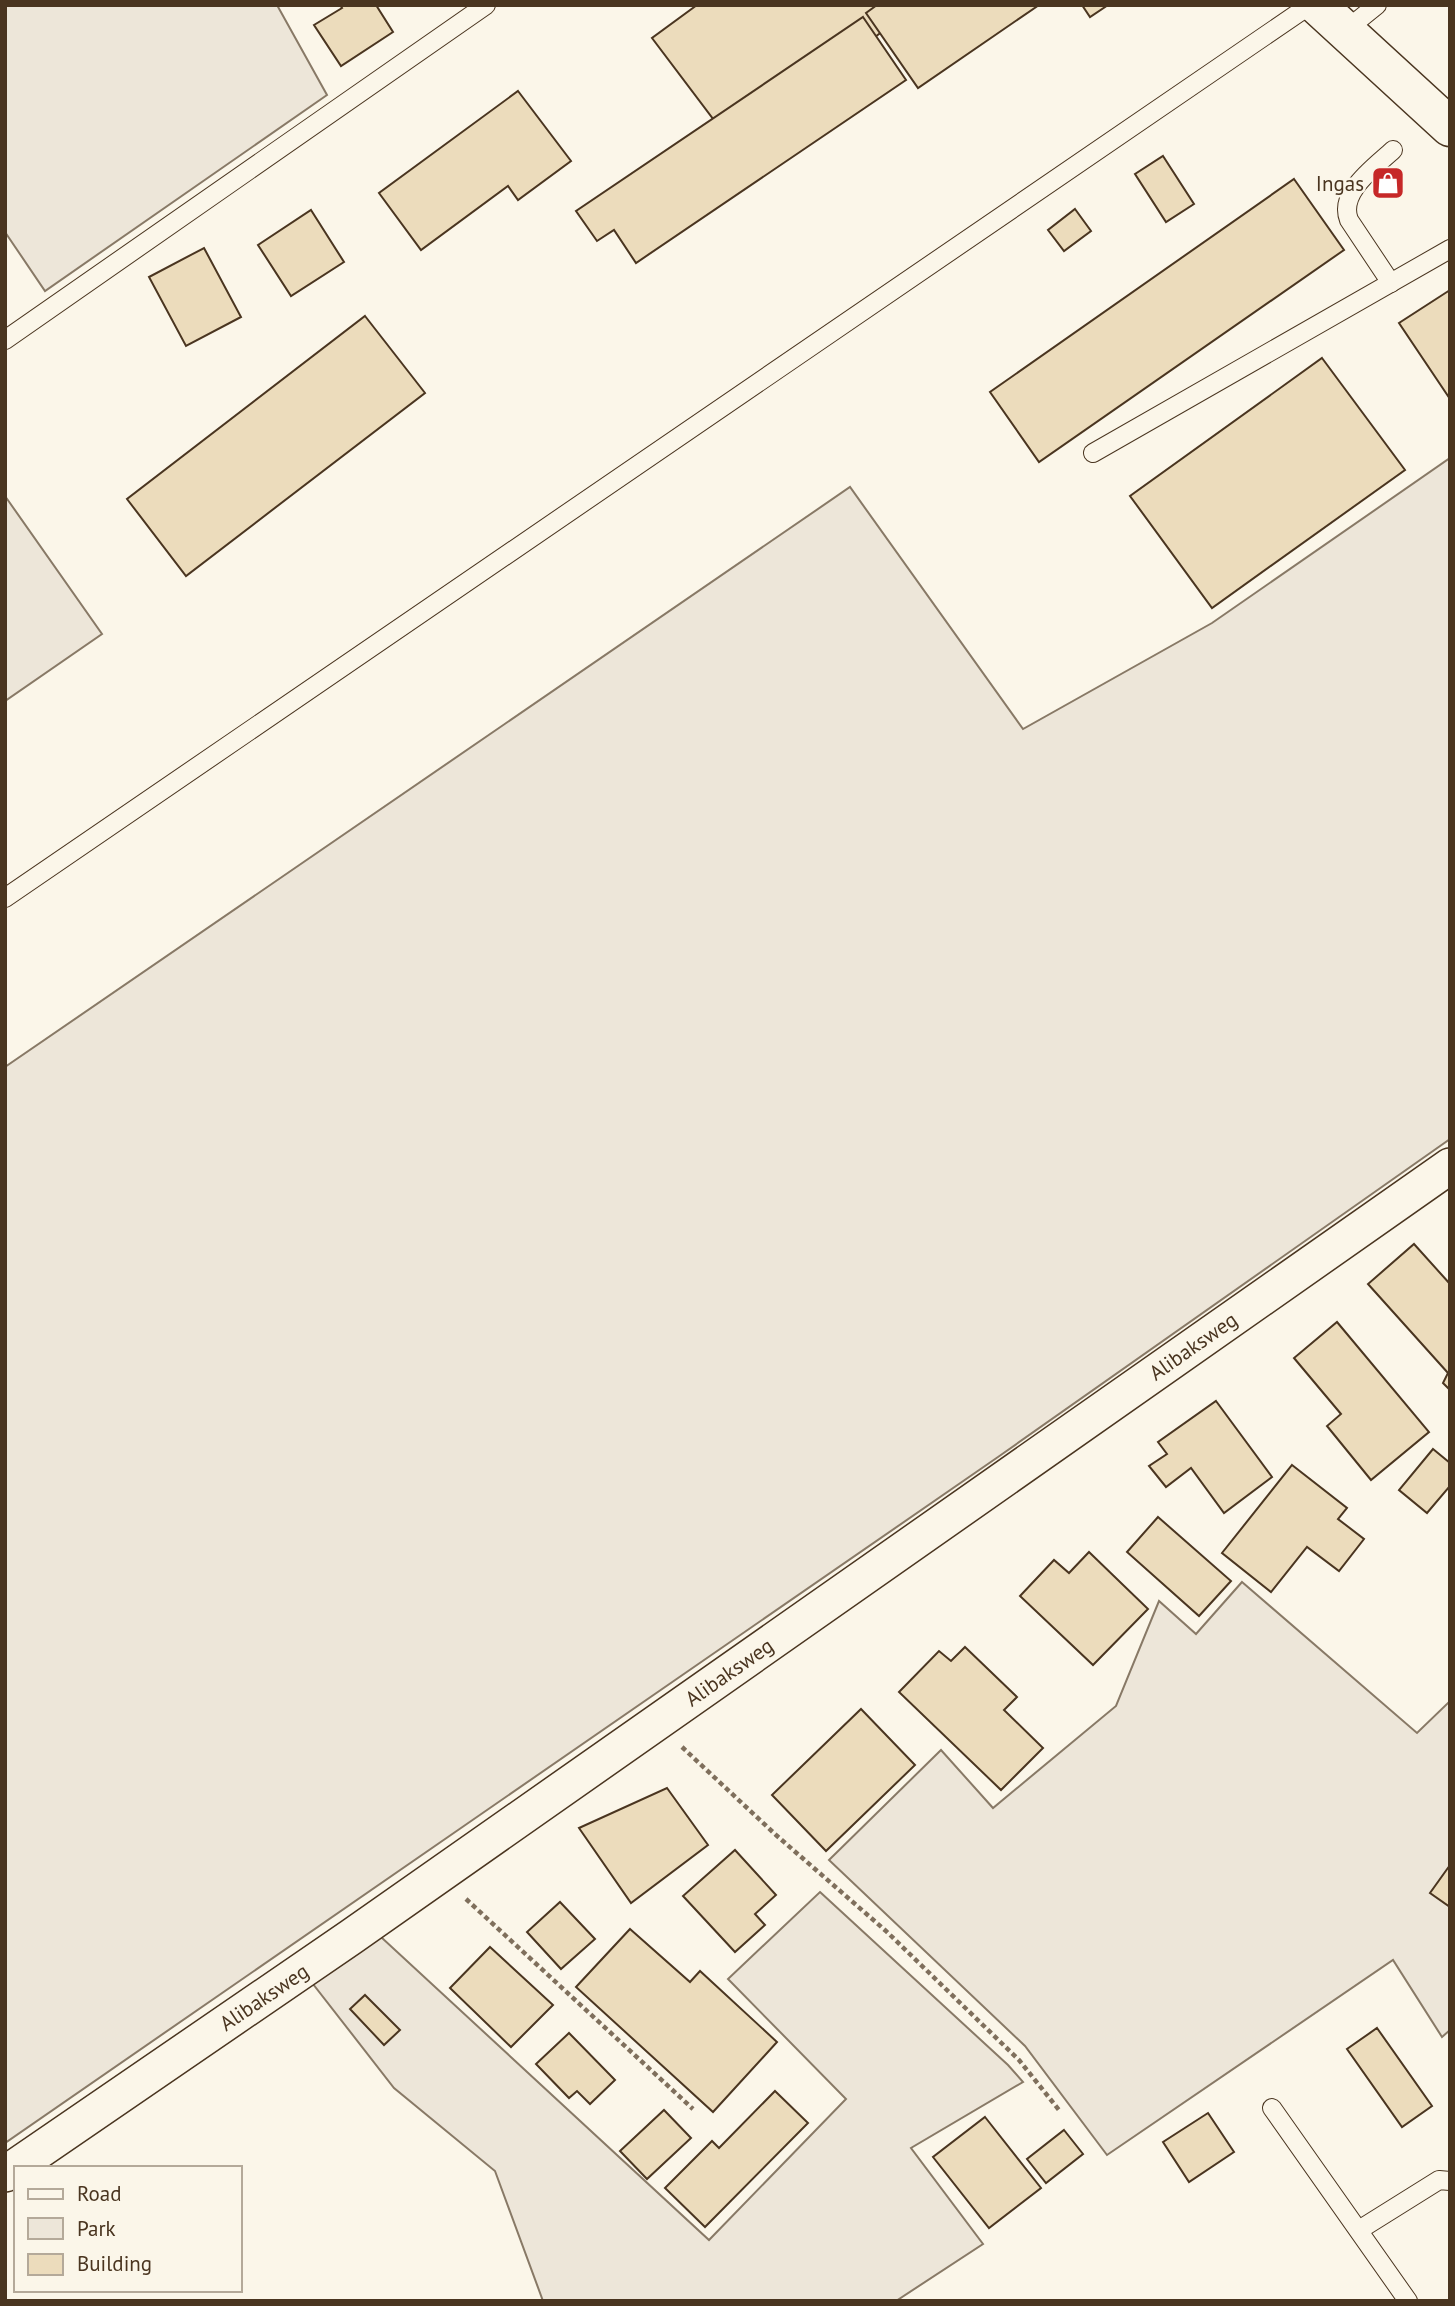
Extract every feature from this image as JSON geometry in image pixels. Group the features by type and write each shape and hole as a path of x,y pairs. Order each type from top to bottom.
{"street":[{"path":"1317,5 1450,127"},
{"name":"Alibaksweg","path":"17,2166 440,1874 1450,1166"}],"lane":[{"path":"5,340 486,5"},
{"path":"5,898 1310,5"},
{"path":"1346,30 1377,5"},
{"path":"1391,283 1345,210 1348,198 1356,186 1393,150"},
{"path":"1094,453 1450,249"},
{"path":"1272,2108 1408,2301"},
{"path":"1359,2230 1439,2180 1450,2181"}],"path":[{"path":"657,1722 776,1835 905,1950 1019,2060 1059,2110"},
{"path":"440,1874 693,2109"}],"green space":[{"path":"5,5 277,5 327,95 45,291 5,232"},
{"path":"1450,458 1450,1139 998,1457 5,2143 5,1067 850,487 1023,729 1212,623"},
{"path":"5,496 102,634 5,701"},
{"path":"1242,1582 1417,1733 1450,1701 1450,2030 1442,2037 1393,1960 1107,2155 1025,2046 829,1860 941,1750 993,1808 1116,1706 1159,1601 1196,1634"},
{"path":"820,1892 1008,2065 1023,2082 911,2148 983,2244 896,2301 543,2301 495,2171 394,2088 313,1984 381,1937 709,2240 846,2099 728,1979"}],"building":[{"path":"340,5 376,5 393,32 341,66 314,25 342,8"},
{"path":"697,5 875,5 890,26 762,119 754,109 723,132 652,38"},
{"path":"877,5 1039,5 918,88 866,13"},
{"path":"1082,5 1108,5 1090,17"},
{"path":"863,17 906,80 636,263 614,230 597,241 576,211"},
{"path":"518,91 571,161 518,200 508,186 421,250 379,193"},
{"path":"1163,156 1194,204 1166,222 1135,174"},
{"path":"1294,179 1344,250 1039,462 990,392"},
{"path":"1075,209 1091,231 1064,251 1048,230"},
{"path":"311,210 344,262 291,296 258,245"},
{"path":"204,248 241,317 186,346 149,277"},
{"path":"1450,290 1450,399 1399,323"},
{"path":"365,316 425,393 186,576 127,499"},
{"path":"1322,358 1405,470 1212,608 1130,496"},
{"path":"1414,1244 1450,1284 1450,1390 1443,1383 1448,1373 1368,1284"},
{"path":"1337,1322 1429,1432 1371,1480 1327,1426 1341,1414 1294,1358"},
{"path":"1216,1401 1272,1477 1224,1513 1191,1468 1166,1487 1149,1466 1167,1454 1158,1442"},
{"path":"1433,1449 1450,1463 1450,1486 1427,1513 1399,1490"},
{"path":"1292,1465 1347,1508 1338,1519 1364,1539 1339,1571 1307,1547 1271,1592 1222,1553"},
{"path":"1158,1517 1231,1581 1199,1616 1127,1552"},
{"path":"1089,1552 1148,1609 1093,1665 1020,1596 1054,1560 1069,1573"},
{"path":"965,1647 1017,1697 1004,1710 1043,1748 1001,1790 899,1692 939,1651 951,1661"},
{"path":"861,1709 915,1765 826,1851 772,1795"},
{"path":"667,1788 708,1845 631,1903 579,1828"},
{"path":"735,1850 776,1895 755,1914 765,1925 735,1952 683,1896"},
{"path":"1450,1865 1450,1907 1430,1893"},
{"path":"560,1902 595,1939 561,1969 527,1932"},
{"path":"630,1929 690,1982 700,1971 777,2042 713,2112 576,1987"},
{"path":"490,1947 553,2005 511,2047 450,1988"},
{"path":"365,1995 400,2030 384,2045 350,2009"},
{"path":"1377,2028 1432,2106 1402,2127 1347,2049"},
{"path":"569,2033 615,2080 590,2104 577,2091 569,2098 536,2064"},
{"path":"775,2091 808,2123 705,2227 665,2188 712,2141 719,2148"},
{"path":"664,2110 691,2138 647,2179 620,2151"},
{"path":"1208,2113 1234,2152 1189,2182 1163,2142"},
{"path":"985,2117 1041,2188 989,2228 933,2157"},
{"path":"1064,2130 1083,2154 1046,2183 1027,2159"}],"place":[{"name":"Ingas","path":"1388,183"}]}
